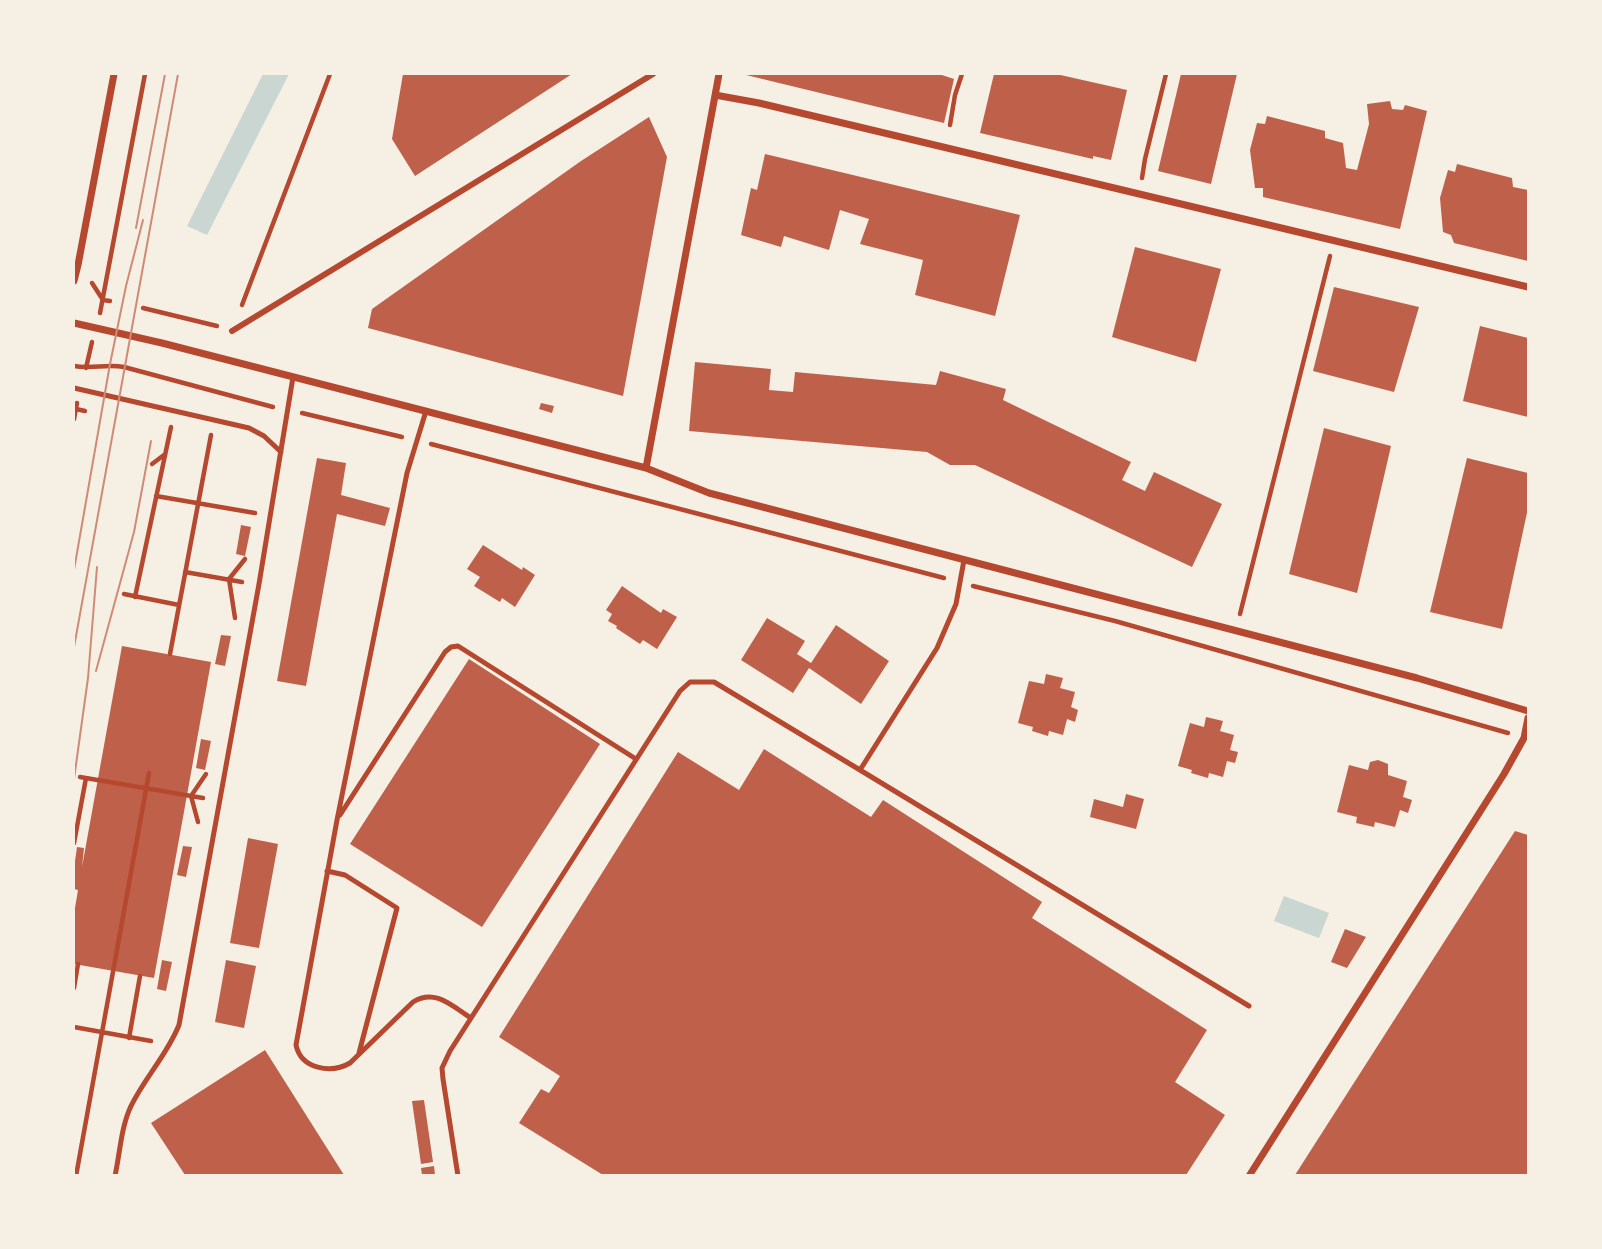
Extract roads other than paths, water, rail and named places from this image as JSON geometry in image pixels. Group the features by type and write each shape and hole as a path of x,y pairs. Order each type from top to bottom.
{"street":[{"path":"74,281 114,74"},
{"path":"233,331 653,74"},
{"path":"646,468 719,74"},
{"path":"715,95 759,103 1528,287"},
{"path":"74,323 646,468 709,493 1417,678 1528,711"},
{"path":"1249,1175 1504,774 1524,738 1528,718"}],"lane":[{"path":"116,1175 124,1127 131,1107 171,1045 179,1025 293,377"},
{"path":"74,388 249,428 264,436 281,452"},
{"path":"426,411 407,474 327,871 296,1045 302,1058 316,1067 341,1068 358,1056 413,1002 423,996 439,998 471,1018"},
{"path":"860,770 937,648 956,604 964,560"},
{"path":"337,820 445,652 458,646 636,759"},
{"path":"458,1175 442,1068 636,759 680,691 690,682 714,682 1249,1006"},
{"path":"327,871 345,875 397,908 358,1056"}],"tram line":[{"path":"136,228 165,74"},
{"path":"74,647 178,74"},
{"path":"74,570 110,364 143,220"},
{"path":"96,671 134,532 151,441"},
{"path":"74,779 88,678 97,567"}]}
